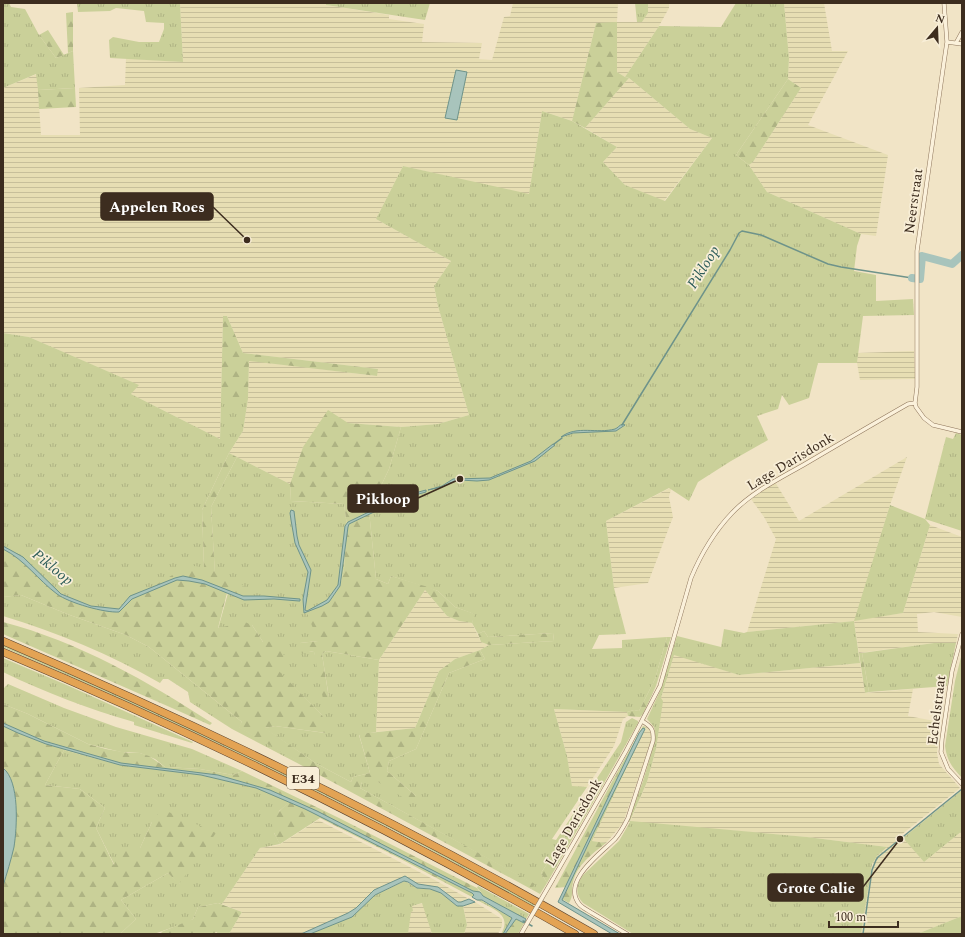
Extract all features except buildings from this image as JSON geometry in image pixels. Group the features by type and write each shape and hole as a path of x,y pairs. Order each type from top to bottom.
{"highway":[{"name":"E34","path":"3,641 162,711 276,764 412,833 594,934"},
{"name":"E34","path":"3,652 138,710 274,774 439,858 575,934"}],"street":[{"name":"Neerstraat","path":"915,403 917,387 916,251 946,42 944,3"},
{"path":"956,43 962,32"},
{"path":"946,42 962,44"},
{"path":"915,403 916,407 924,418 933,425 962,432"},
{"name":"Lage Darisdonk","path":"521,934 642,721 660,686 691,578 698,562 714,535 726,519 754,494 908,404 915,403"},
{"name":"Echelstraat","path":"962,634 952,670 941,752 948,769 962,784"},
{"path":"626,934 580,906 574,896 578,877 587,865 615,838 628,818 653,741 654,733 651,726 642,721"}],"shaded area":[{"path":"180,3 326,3 326,5 389,15 389,19 424,24 422,42 482,43 479,59 492,60 504,17 510,16 513,3 618,3 617,22 642,22 648,13 648,3 669,3 669,8 659,26 625,77 617,72 617,23 596,23 572,121 542,111 529,195 403,166 376,219 451,261 434,286 438,306 469,415 438,424 401,427 348,423 303,447 290,484 229,453 243,431 248,399 249,360 376,376 378,369 243,353 227,316 223,316 220,439 131,394 138,385 29,337 3,333 3,88 37,74 41,135 80,135 79,88 125,85 126,58 183,62"},
{"path":"784,3 824,3 832,51 848,51 808,125 888,155 876,236 861,234 767,192 749,165 753,162 801,88 788,79 789,58"},
{"path":"629,78 690,129 712,138 664,201 625,185 603,162 617,147 585,128"},
{"path":"914,351 915,379 860,380 857,363 858,353"},
{"path":"907,457 890,505 855,620 903,613 930,525 962,537 962,617 934,612 917,614 918,632 958,634 956,643 934,643 859,653 854,621 747,632 776,539 764,517 751,499 775,482 799,521"},
{"path":"670,488 669,497 673,517 648,583 614,588 606,521"},
{"path":"425,590 447,616 459,621 472,623 481,642 489,645 455,659 439,671 415,728 376,732 379,660"},
{"path":"674,654 739,675 860,663 865,693 913,689 908,716 940,722 937,753 939,764 960,788 901,835 924,862 962,831 962,916 917,934 861,934 874,859 887,847 807,837 630,822 647,782 656,749 661,698"},
{"path":"554,709 627,712 628,716 623,719 614,746 587,787 572,787 567,756"},
{"path":"646,727 649,729 651,734 651,741 623,823 606,843 592,841"},
{"path":"318,820 469,899 457,902 441,888 418,884 403,877 374,890 356,908 348,913 301,934 229,934 242,912 222,904 260,848 279,845"},
{"path":"475,902 502,919 502,926 498,934 464,934 467,925 463,906"},
{"path":"423,903 432,934 408,934 409,915 412,906"}],"green space":[{"path":"3,3 9,3 11,7 25,9 39,35 56,58 73,51 75,88 38,90 36,74 3,88"},
{"path":"77,3 180,3 183,62 110,58 109,40 113,37 139,42 159,42 164,29 164,23 146,22 144,11 116,8 110,11 78,12"},
{"path":"326,3 430,3 425,20 326,5"},
{"path":"635,3 648,3 648,13 642,22 637,22"},
{"path":"736,3 784,3 789,58 788,79 736,155 749,165 767,192 861,234 857,246 854,271 876,275 876,301 913,299 914,315 863,316 857,363 818,363 809,398 789,405 782,395 778,409 757,416 768,440 698,482 689,501 669,488 606,521 614,588 626,634 599,635 592,649 622,648 622,640 667,637 655,679 639,711 634,710 627,712 554,709 567,756 572,786 587,787 552,839 556,840 621,742 626,722 632,718 638,721 638,723 603,785 599,783 541,873 547,883 540,894 531,889 534,884 360,788 362,782 378,782 416,796 387,771 389,761 416,749 449,673 485,659 480,650 489,645 554,641 553,633 488,637 484,631 478,634 472,623 474,614 455,607 438,591 391,576 388,584 376,579 369,511 389,469 401,427 438,424 469,415 438,306 434,286 451,261 376,219 403,166 529,194 542,111 572,121 617,147 603,162 625,185 665,201 712,138 690,129 629,78 625,77 659,26 721,27"},
{"path":"73,12 73,51 68,53 66,13"},
{"path":"617,22 617,72 629,78 585,128 572,121 596,23"},
{"path":"48,30 64,55 56,58 39,35"},
{"path":"788,79 801,88 753,162 749,165 736,155"},
{"path":"75,88 76,107 39,109 38,90"},
{"path":"223,316 227,316 243,353 378,369 377,376 249,361 248,399 221,399"},
{"path":"3,333 29,337 139,385 131,394 220,439 221,399 248,399 243,431 229,453 202,510 204,568 121,610 94,607 59,594 3,548"},
{"path":"328,410 348,423 401,427 389,469 369,511 376,579 388,584 391,576 428,587 438,591 455,607 475,614 472,623 459,621 447,616 425,590 379,660 326,651 322,654 329,699 323,699 314,652 309,651 302,654 300,643 318,641 307,613 329,602 340,586 344,569 347,526 344,504 291,501 290,484 303,447"},
{"path":"956,433 962,435 962,531 925,519 946,437 953,439"},
{"path":"229,453 237,457 211,507 215,573 243,585 239,598 227,593 218,628 245,622 252,625 263,642 275,641 285,657 275,667 322,715 328,730 326,733 275,726 265,728 317,764 351,782 353,777 370,773 359,734 415,728 439,671 455,659 480,650 485,659 449,673 416,749 389,761 387,771 416,796 412,803 378,782 362,782 360,788 535,884 531,889 299,764 299,762 238,727 242,722 149,647 126,635 67,614 21,595 3,597 3,548 13,553 59,594 94,607 121,610 126,602 176,573 195,566 204,568 202,510"},
{"path":"237,457 290,484 291,501 344,504 347,526 344,569 340,586 329,602 318,641 300,643 309,651 314,652 329,698 322,654 326,651 379,660 376,732 359,735 370,773 353,777 351,782 317,764 264,728 275,726 325,733 322,715 274,667 263,642 252,625 218,629 228,593 215,574 211,507"},
{"path":"890,505 925,519 930,525 903,613 854,621"},
{"path":"21,595 67,614 126,635 149,647 242,722 239,727 300,762 299,764 232,729 190,702 188,692 168,679 163,679 160,683 141,672 83,645 3,616 3,597"},
{"path":"854,621 860,663 739,675 674,655 661,698 663,701 656,749 647,782 630,821 807,837 887,847 877,856 872,864 861,934 633,934 583,903 580,900 577,890 578,883 582,876 619,841 630,822 628,821 643,781 654,744 654,727 647,719 660,691 677,636 721,647 724,629 744,633"},
{"path":"3,622 59,640 112,664 163,692 212,723 210,725 3,634"},
{"path":"484,631 488,637 553,633 554,641 489,645 481,642 478,634"},
{"path":"667,637 671,637 656,686 643,714 640,717 628,716 627,712 634,710 639,711 655,679"},
{"path":"934,643 956,643 947,686 869,692 862,653"},
{"path":"3,645 67,672 239,750 395,829 535,904 533,906 412,840 298,782 152,713 3,647"},
{"path":"859,653 862,653 869,692 865,693"},
{"path":"962,653 962,778 950,764 945,746 955,681"},
{"path":"3,658 193,742 192,743 134,725 134,722 84,706 35,687 3,672"},
{"path":"8,684 64,708 116,727 192,749 242,771 233,775 200,769 165,767 155,759 140,753 121,752 88,744 28,714 3,704 3,689"},
{"path":"3,704 28,714 88,744 129,753 140,753 149,756 165,767 200,769 233,775 242,771 477,888 481,894 472,897 320,818 280,844 273,830 273,820 278,812 289,802 256,788 201,775 120,765 64,750 45,785 80,789 105,808 96,828 114,865 118,856 126,848 140,848 152,822 162,809 216,833 179,884 168,873 121,900 136,919 120,934 3,934 3,886 14,846 16,809 15,795 5,769 3,768"},
{"path":"643,726 646,727 619,784 613,780"},
{"path":"64,750 120,765 223,779 256,788 290,802 279,811 274,833 280,844 260,848 222,904 218,903 198,907 193,919 154,934 120,934 136,919 121,900 168,873 180,884 152,822 140,848 115,866 96,828 105,808 80,789 45,785"},
{"path":"613,780 619,784 592,841 606,843 586,860 578,870 573,882 572,895 569,903 560,898 566,887 555,888"},
{"path":"600,783 603,785 547,883 541,873"},
{"path":"962,790 962,831 924,862 903,838"},
{"path":"405,881 417,888 435,890 457,906 463,906 467,925 464,934 432,934 422,903 412,906 413,911 411,912 408,934 310,934 348,918 375,895"},
{"path":"478,886 529,914 526,919 482,896 481,892 477,888"},
{"path":"479,899 512,918 503,934 501,934 504,927 503,917 494,909 477,900"},
{"path":"218,903 242,912 229,934 219,934 216,932 214,934 163,934 161,932 193,919 198,907"},
{"path":"962,916 962,934 917,934"},
{"path":"516,919 524,923 518,934 505,934"}],"water":[{"path":"456,70 467,72 457,120 445,118"},
{"path":"623,424 625,425 616,431 573,433 561,437 574,431 601,431 615,429"},
{"path":"553,444 555,445 535,461 489,480 460,480 442,487 428,490 442,486 453,479 490,478 531,461"},
{"path":"426,490 426,492 401,499 349,524 340,586 329,602 304,613 303,599 308,572 295,543 290,513 291,510 294,511 299,545 311,570 305,610 307,611 327,600 338,585 345,526 348,522 400,497"},
{"path":"3,546 23,557 61,594 91,606 119,609 130,596 183,576 202,580 243,596 300,599 300,601 274,599 244,600 205,584 177,580 132,599 119,612 105,611 78,604 57,594 25,564 3,549"},
{"path":"3,723 44,741 121,763 218,775 270,790 317,811 473,891 480,892 483,896 526,919 524,923 516,919 505,934 503,934 512,918 482,900 477,900 472,897 474,895 472,893 305,809 256,788 201,775 120,765 46,744 3,726"},
{"path":"643,728 645,729 562,900 620,934 612,934 558,902 639,733"},
{"path":"3,768 8,774 15,794 16,828 14,847 3,886"},
{"path":"405,876 418,884 438,887 458,902 469,899 475,902 463,906 457,906 441,893 430,889 417,888 404,881 375,895 352,917 310,934 301,934 348,913 356,908 374,890"}],"waterway":[{"name":"Pikloop","path":"622,425 739,233 742,231 761,235 828,264 912,278"},
{"name":"Pikloop","path":"912,278 920,279 922,256 952,264 962,255"},
{"name":"Pikloop","path":"554,444 562,438"},
{"path":"863,934 872,870 878,857 962,789"},
{"path":"523,921 532,926"}],"place":[{"name":"Appelen Roes","path":"247,240"},
{"name":"Pikloop","path":"460,479"},
{"name":"Grote Calie","path":"900,839"}]}
